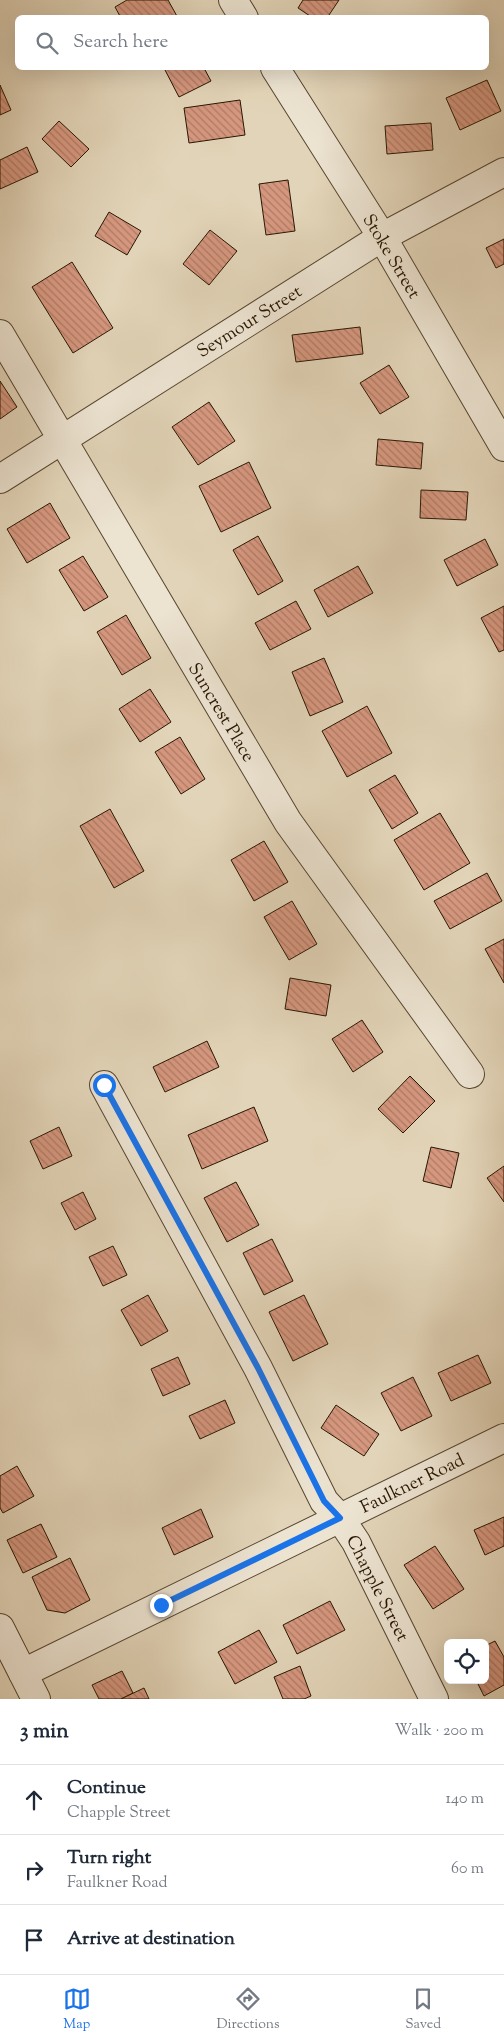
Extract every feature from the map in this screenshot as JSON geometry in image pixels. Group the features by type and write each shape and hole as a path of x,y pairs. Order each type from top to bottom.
{"street":[{"path":"233,0 242,15"},
{"name":"Stoke Street","path":"276,70 382,236 504,447"},
{"name":"Seymour Street","path":"0,479 382,236 504,172"},
{"name":"Suncrest Place","path":"0,334 288,822 470,1074"},
{"name":"Chapple Street","path":"104,1085 258,1368 324,1501 340,1518 356,1542 434,1699"},
{"name":"Faulkner Road","path":"23,1672 504,1438"},
{"path":"0,1628 36,1699"}],"building":[{"path":"127,0 168,0 176,15 119,15 115,7"},
{"path":"303,0 339,0 329,15 308,15 298,8"},
{"path":"165,70 205,70 211,81 179,97"},
{"path":"487,80 501,111 460,130 446,98"},
{"path":"0,85 11,110 0,115"},
{"path":"240,100 245,135 189,143 184,108"},
{"path":"59,121 89,149 71,167 42,139"},
{"path":"431,123 433,150 387,154 385,126"},
{"path":"27,147 38,172 0,189 0,160"},
{"path":"288,180 295,231 266,235 259,184"},
{"path":"109,212 141,231 127,255 95,236"},
{"path":"210,230 237,251 209,285 183,264"},
{"path":"504,239 504,264 496,268 486,248"},
{"path":"72,262 113,328 73,353 32,287"},
{"path":"360,327 363,354 296,362 292,335"},
{"path":"389,365 409,397 380,414 360,383"},
{"path":"0,381 17,407 0,419"},
{"path":"209,402 235,441 198,465 172,427"},
{"path":"378,439 423,443 421,469 376,465"},
{"path":"249,462 271,508 221,532 199,486"},
{"path":"421,490 468,492 466,520 420,518"},
{"path":"50,503 70,538 27,563 7,529"},
{"path":"258,536 283,581 258,595 233,550"},
{"path":"485,539 498,565 457,586 444,560"},
{"path":"83,556 108,597 84,611 59,570"},
{"path":"358,566 373,593 328,617 314,590"},
{"path":"296,601 311,629 270,650 255,623"},
{"path":"504,606 504,650 499,652 481,618"},
{"path":"126,615 151,658 122,675 97,632"},
{"path":"324,658 343,702 310,716 292,672"},
{"path":"150,689 171,722 140,742 119,709"},
{"path":"367,706 392,753 347,777 322,731"},
{"path":"180,737 205,779 181,794 155,752"},
{"path":"395,775 418,813 392,829 369,790"},
{"path":"110,809 144,871 114,888 80,826"},
{"path":"440,813 470,863 424,890 394,840"},
{"path":"264,841 288,882 254,901 231,860"},
{"path":"487,873 502,901 450,929 434,901"},
{"path":"292,901 317,944 289,960 264,917"},
{"path":"504,939 504,983 485,949"},
{"path":"290,978 331,985 326,1016 285,1009"},
{"path":"362,1020 383,1052 353,1072 332,1039"},
{"path":"207,1041 219,1067 165,1092 153,1067"},
{"path":"410,1076 435,1101 403,1133 378,1109"},
{"path":"254,1107 268,1141 202,1169 188,1135"},
{"path":"59,1127 72,1156 43,1169 30,1141"},
{"path":"431,1147 459,1153 451,1188 423,1181"},
{"path":"504,1166 504,1202 487,1178"},
{"path":"236,1182 259,1225 227,1242 204,1198"},
{"path":"83,1192 96,1219 75,1230 61,1203"},
{"path":"272,1239 293,1281 264,1295 243,1253"},
{"path":"113,1246 127,1275 103,1286 89,1257"},
{"path":"148,1295 168,1331 141,1346 121,1310"},
{"path":"304,1295 328,1344 293,1361 269,1312"},
{"path":"478,1355 491,1383 451,1401 438,1373"},
{"path":"178,1357 190,1384 163,1396 151,1369"},
{"path":"413,1377 432,1416 401,1431 381,1393"},
{"path":"225,1400 235,1423 200,1439 189,1416"},
{"path":"336,1405 379,1434 364,1456 321,1428"},
{"path":"17,1466 34,1496 3,1513 0,1508 0,1476"},
{"path":"201,1509 213,1537 174,1555 162,1528"},
{"path":"504,1517 504,1546 485,1555 474,1530"},
{"path":"41,1524 57,1557 23,1573 7,1540"},
{"path":"435,1546 464,1589 433,1609 404,1565"},
{"path":"70,1558 90,1600 65,1613 47,1610 32,1577"},
{"path":"330,1601 345,1630 297,1654 283,1625"},
{"path":"259,1630 277,1662 235,1684 218,1652"},
{"path":"495,1641 504,1657 504,1685 484,1696 478,1684 489,1684 489,1644"},
{"path":"300,1666 311,1696 304,1699 283,1699 274,1677"},
{"path":"122,1671 133,1693 121,1699 99,1699 92,1685"},
{"path":"144,1688 149,1699 121,1699"}],"route":[{"path":"104,1085 258,1368 324,1501 340,1518 161,1605"}]}
